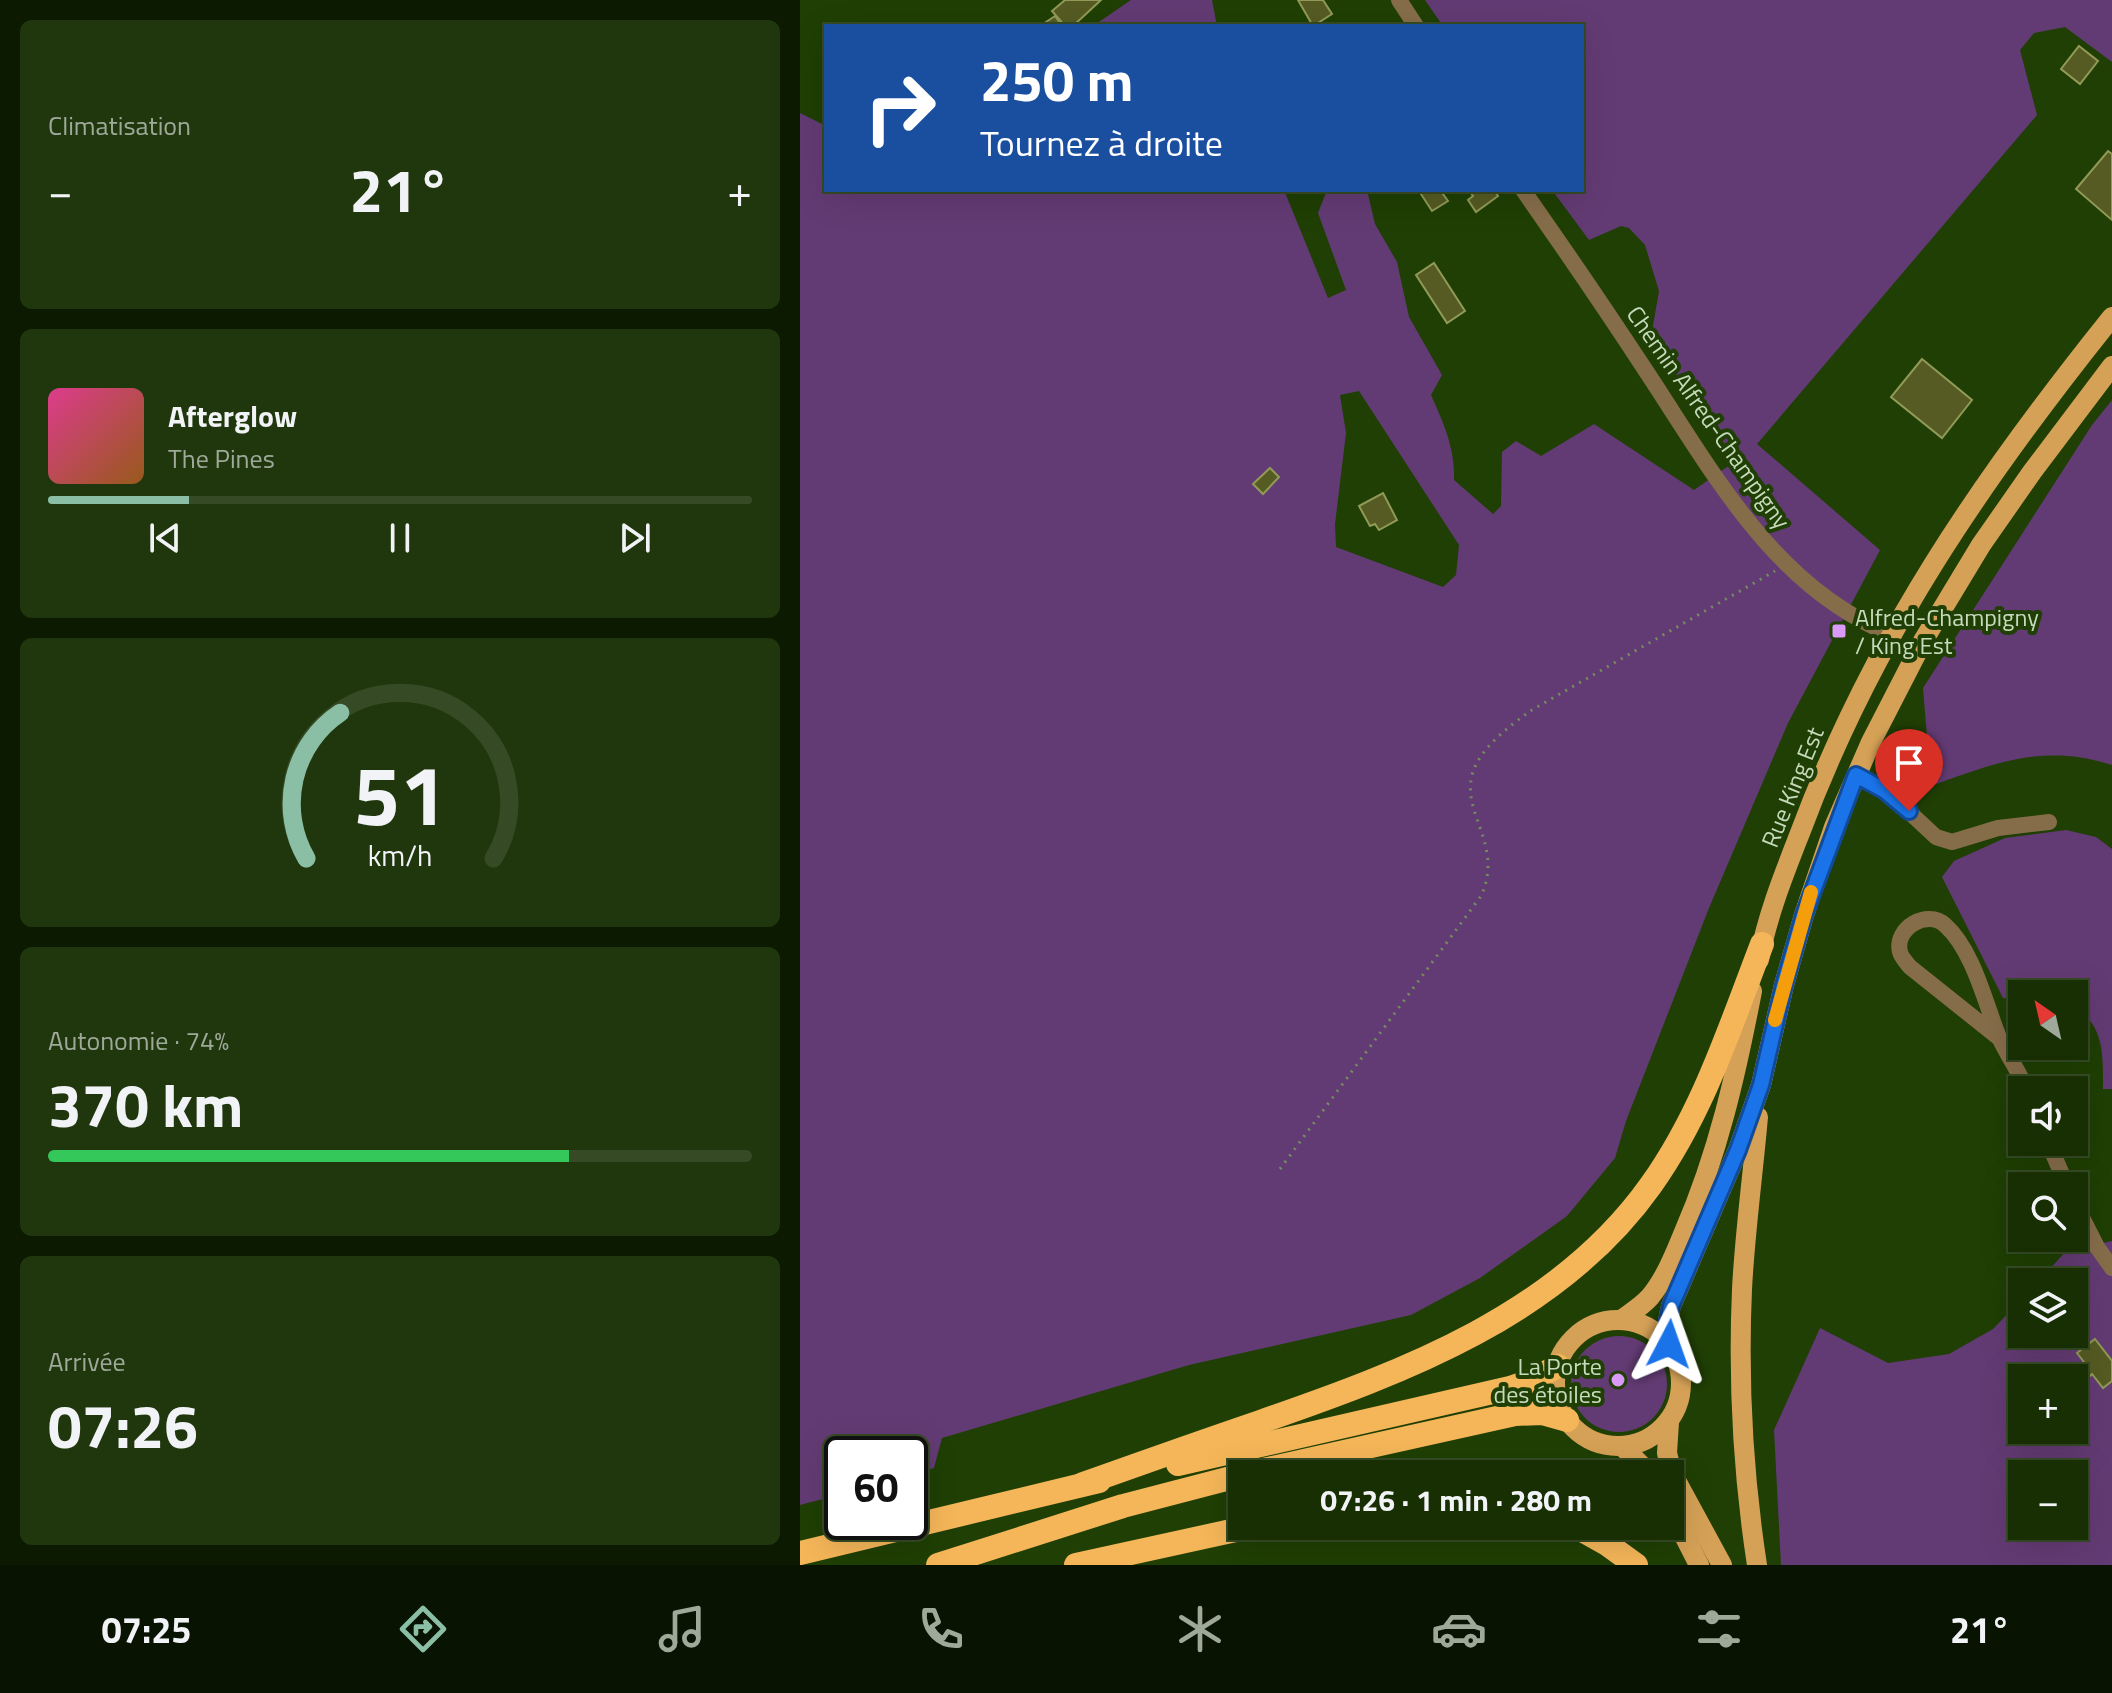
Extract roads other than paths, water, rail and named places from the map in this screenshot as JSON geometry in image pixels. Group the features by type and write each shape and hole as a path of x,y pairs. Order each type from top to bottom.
{"highway":[{"path":"1083,1484 1402,1369 1490,1325 1562,1277 1631,1210 1682,1136 1718,1059 1762,944"},
{"path":"800,1553 1083,1484 1510,1388 1558,1366"},
{"path":"1306,1460 1507,1415 1537,1413 1567,1420"},
{"path":"938,1565 1123,1506 1228,1478"},
{"path":"1076,1565 1228,1532"},
{"path":"1600,1540 1636,1565"}],"main road":[{"name":"Rue King Est","path":"1621,1320 1648,1299 1660,1282 1699,1196 1728,1105 1762,944 1816,791 1856,701 1890,634 1933,561 1985,483 2112,317"},
{"path":"1757,1565 1745,1461 1741,1332 1745,1242 1761,1085 1777,1009 1800,928 1831,836 1856,775 1907,669 1969,564 2019,490 2112,366"},
{"path":"1669,1344 1645,1325 1621,1320 1601,1322 1581,1332 1566,1347 1558,1366 1555,1391 1567,1420 1576,1431 1594,1442 1622,1446 1649,1438 1669,1422 1675,1411 1682,1385 1679,1364 1669,1344 1668,1316 1720,1198 1761,1085"},
{"path":"1669,1422 1667,1453 1672,1473 1722,1565"},
{"path":"1622,1446 1636,1460"},
{"path":"1684,1536 1699,1565"}],"street":[{"path":"1399,0 1415,24"},
{"name":"Chemin Alfred-Champigny","path":"1524,192 1724,489 1784,564 1836,606 1890,634"},
{"path":"1856,775 1891,795 1944,841 1957,842 2007,827 2049,822"},
{"path":"1999,1038 1910,967 1900,953 1906,928 1932,919 1946,926 1971,965 1999,1038 2019,1076"},
{"path":"2088,1229 2112,1268"}],"place":[{"name":"Alfred-Champigny / King Est","path":"1839,631"},
{"name":"La Porte des étoiles","path":"1618,1380"}]}
